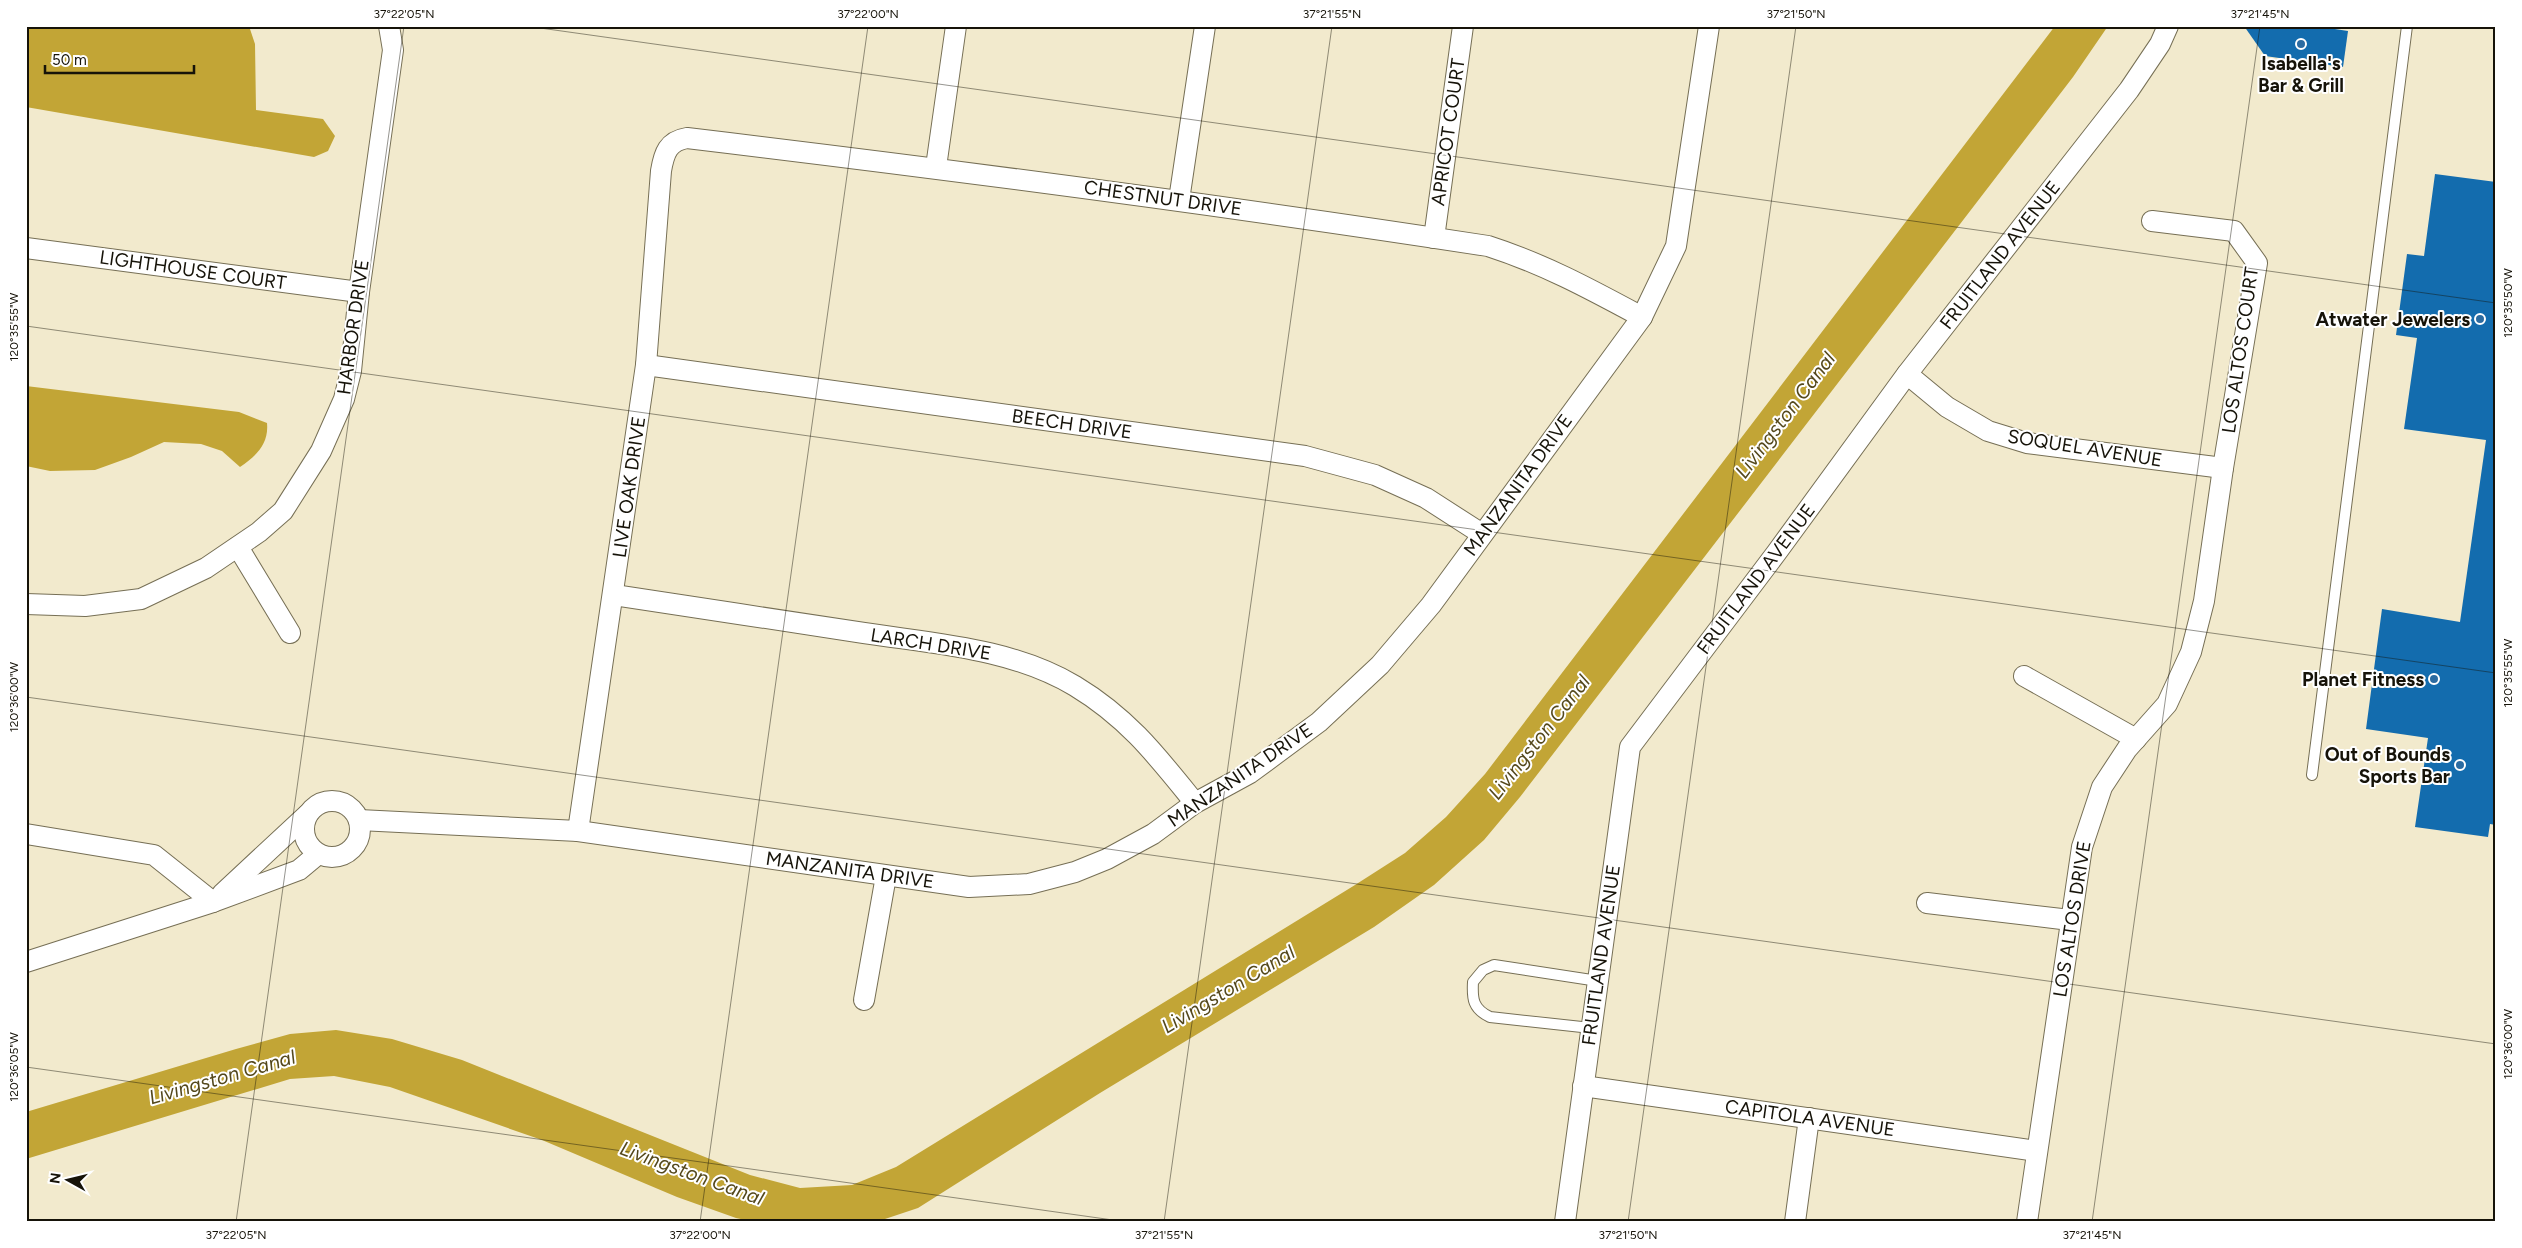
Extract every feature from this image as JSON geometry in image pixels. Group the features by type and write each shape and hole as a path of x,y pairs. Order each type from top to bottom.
{"street":[{"name":"HARBOR DRIVE","path":"26,604 85,606 141,598 206,568 259,532 283,511 321,451 344,398 349,380 359,292 393,50 389,26"},
{"path":"936,167 956,26"},
{"path":"1179,200 1205,26"},
{"name":"APRICOT COURT","path":"1434,238 1462,26"},
{"name":"MANZANITA DRIVE","path":"359,820 578,831 886,876 968,886 1029,884 1075,872 1107,859 1153,834 1195,803 1250,772 1312,727 1380,665 1431,605 1642,317 1676,246 1709,26"},
{"name":"FRUITLAND AVENUE","path":"1564,1222 1630,747 1777,552 1906,374 2129,90 2160,44 2168,26"},
{"name":"CHESTNUT DRIVE","path":"670,144 687,138 936,167 1179,200 1488,246 1528,259 1567,276 1642,317"},
{"name":"LIVE OAK DRIVE","path":"578,831 614,595 646,365 661,171 664,155 670,144"},
{"name":"LOS ALTOS COURT","path":"2152,221 2234,230 2257,263 2223,468"},
{"name":"LIGHTHOUSE COURT","path":"26,248 359,292"},
{"name":"BEECH DRIVE","path":"646,365 1305,456 1375,475 1426,498 1482,534"},
{"name":"SOQUEL AVENUE","path":"1906,374 1947,407 1996,434 2027,443 2223,468"},
{"name":"LOS ALTOS DRIVE","path":"2027,1222 2082,847 2102,787 2136,739 2167,704 2191,652 2204,600 2223,468"},
{"path":"238,547 290,633"},
{"name":"LARCH DRIVE","path":"614,595 983,651 1044,669 1075,686 1130,726 1153,750 1195,803"},
{"path":"2024,676 2136,739"},
{"path":"26,962 213,902 299,870 317,855 338,857 352,850 360,836 359,820 348,805 340,801 322,802 213,902"},
{"path":"308,814 304,832 306,841 317,855"},
{"path":"26,834 154,855 213,902"},
{"path":"864,1000 886,876"},
{"path":"1927,903 2070,920"},
{"name":"CAPITOLA AVENUE","path":"1583,1086 2038,1151"},
{"path":"1795,1222 1809,1118"}],"lane":[{"path":"2312,775 2407,26"},
{"path":"1591,1028 1490,1017 1479,1012 1474,1005 1473,982 1483,970 1494,965 1598,981"}],"water":[{"path":"26,26 249,26 255,44 256,110 323,119 335,136 328,151 314,157 26,107"},
{"name":"Livingston Canal","path":"2055,26 2108,26 2073,77 1520,797 1484,840 1434,885 1374,927 1100,1093 918,1208 876,1222 755,1222 736,1218 677,1197 542,1140 390,1087 334,1076 290,1079 26,1159 26,1112 290,1034 336,1030 392,1039 462,1060 750,1175 800,1188 852,1185 896,1167 1355,885 1405,853 1446,817 1485,774"},
{"path":"26,386 239,412 267,423 266,437 256,454 240,467 222,451 201,444 164,442 95,470 50,471 26,466"}],"building":[{"name":"Isabella's Bar & Grill","path":"2244,26 2315,26 2348,31 2343,67 2265,56"},
{"path":"2435,174 2496,182 2496,825 2490,824 2488,837 2415,827 2428,738 2366,729 2382,609 2460,622 2486,440 2404,429 2417,338 2396,335 2407,254 2424,256"}],"place":[{"name":"Isabella's Bar & Grill","path":"2301,44"},
{"name":"Atwater Jewelers","path":"2480,319"},
{"name":"Planet Fitness","path":"2434,679"},
{"name":"Out of Bounds Sports Bar","path":"2460,765"}]}
